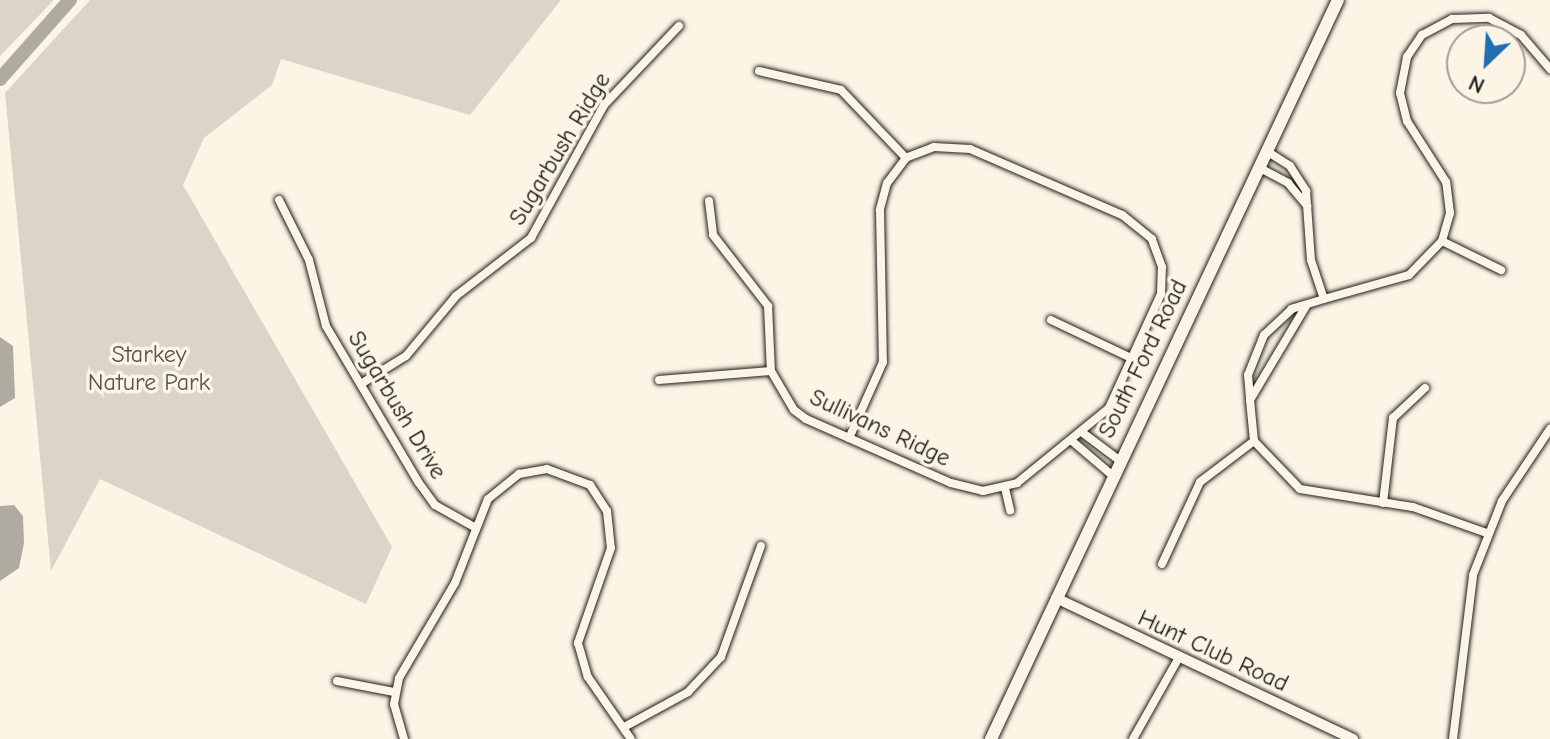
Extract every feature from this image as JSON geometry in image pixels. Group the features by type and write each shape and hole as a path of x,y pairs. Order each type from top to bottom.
{"main road":[{"name":"South Ford Road","path":"991,739 1119,460 1338,0"}],"street":[{"path":"1487,533 1383,503 1300,489 1254,441 1248,375 1264,335 1281,316 1324,299 1409,275 1442,241 1449,191 1407,121 1400,93 1413,46 1452,19 1480,16 1514,29 1550,69"},
{"name":"Sugarbush Ridge","path":"364,382 412,351 456,296 531,238 604,105 679,26"},
{"path":"759,71 841,90 906,158"},
{"path":"849,438 883,362 880,210 887,183 906,158 934,147 970,149 1146,232 1163,281 1109,408 1083,433 1005,488 1010,510"},
{"path":"1268,152 1296,173 1307,206 1311,260 1324,299"},
{"path":"1260,168 1288,183 1307,206"},
{"name":"Sugarbush Drive","path":"279,200 309,260 326,326 364,382 426,495 476,528"},
{"name":"Sullivans Ridge","path":"709,201 713,235 768,306 771,371 794,410 962,488 1005,488"},
{"path":"1442,241 1501,270"},
{"path":"1250,400 1306,306"},
{"path":"1051,320 1131,358"},
{"path":"659,380 771,371"},
{"path":"1383,503 1393,418 1425,388"},
{"path":"1453,739 1468,599 1487,533 1550,429"},
{"path":"1083,433 1119,460"},
{"path":"1072,441 1112,475"},
{"path":"1162,564 1200,482 1254,441"},
{"path":"404,739 394,692 455,583 476,528 496,490 532,470 574,476 600,497 611,548 578,643 588,677 626,726 631,739"},
{"path":"626,726 688,692 721,657 761,546"},
{"name":"Hunt Club Road","path":"1056,598 1178,659 1353,739"},
{"path":"1133,739 1178,659"},
{"path":"337,681 394,692"}],"green space":[{"path":"0,0 54,0 0,56"},
{"name":"Starkey Nature Park","path":"90,0 561,0 470,115 281,59 272,85 204,138 183,185 392,547 366,604 100,479 51,571 5,93"}],"shaded area":[{"path":"0,337 13,346 15,398 0,407"},
{"path":"14,505 23,516 24,543 19,568 0,581 0,506"}],"waterway":[{"path":"0,79 70,0"}]}
